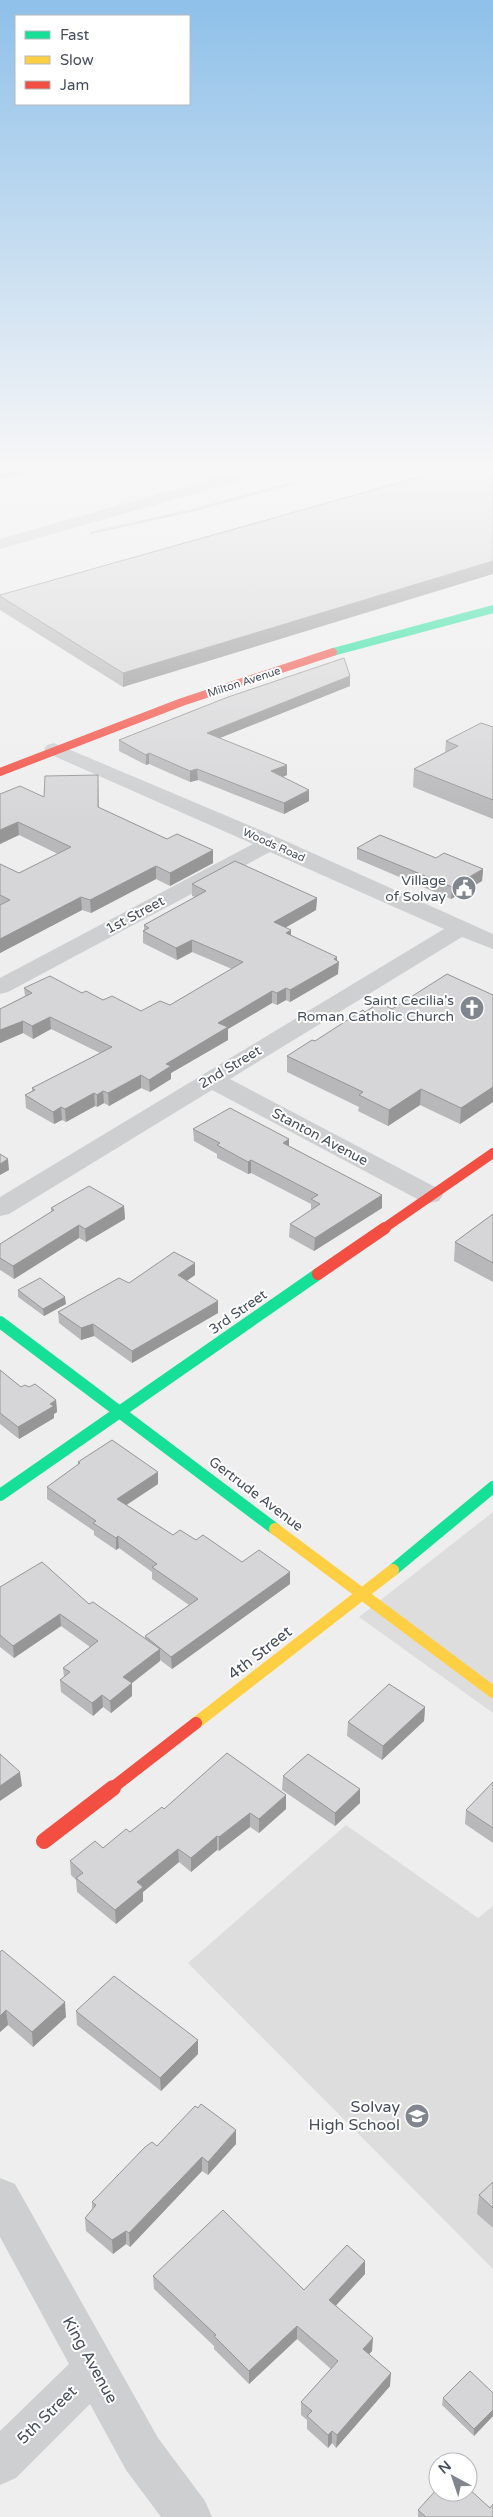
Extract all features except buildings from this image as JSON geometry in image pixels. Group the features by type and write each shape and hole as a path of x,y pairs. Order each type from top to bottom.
{"street":[{"name":"Milton Avenue","path":"0,772 54,750 267,674 372,642 493,609"},
{"name":"Woods Road","path":"54,750 493,942"},
{"name":"1st Street","path":"0,987 270,844"},
{"name":"2nd Street","path":"0,1208 461,928"},
{"name":"Stanton Avenue","path":"210,1079 430,1195"},
{"name":"3rd Street","path":"0,1495 493,1153"},
{"name":"Gertrude Avenue","path":"0,1322 493,1692"},
{"name":"4th Street","path":"44,1841 363,1594 493,1487"},
{"name":"King Avenue","path":"0,2197 142,2454 189,2517"},
{"name":"5th Street","path":"0,2462 95,2369"}],"shaded area":[{"path":"493,1512 493,1713 359,1617"},
{"name":"Solvay High School","path":"346,1825 478,1918 493,1906 493,2269 188,1963"}],"traffic: fast":[{"path":"333,652 493,609"},
{"path":"0,1495 318,1274"},
{"path":"0,1322 275,1529"},
{"path":"393,1570 493,1487"}],"traffic: slow":[{"path":"275,1529 493,1692"},
{"path":"196,1723 393,1570"}],"traffic: jam":[{"path":"0,772 182,702 333,652"},
{"path":"318,1274 493,1153"},
{"path":"44,1841 196,1723"}],"place":[{"name":"Village of Solvay","path":"464,888"},
{"name":"Saint Cecilia's Roman Catholic Church","path":"472,1008"},
{"name":"Solvay High School","path":"417,2116"}]}
